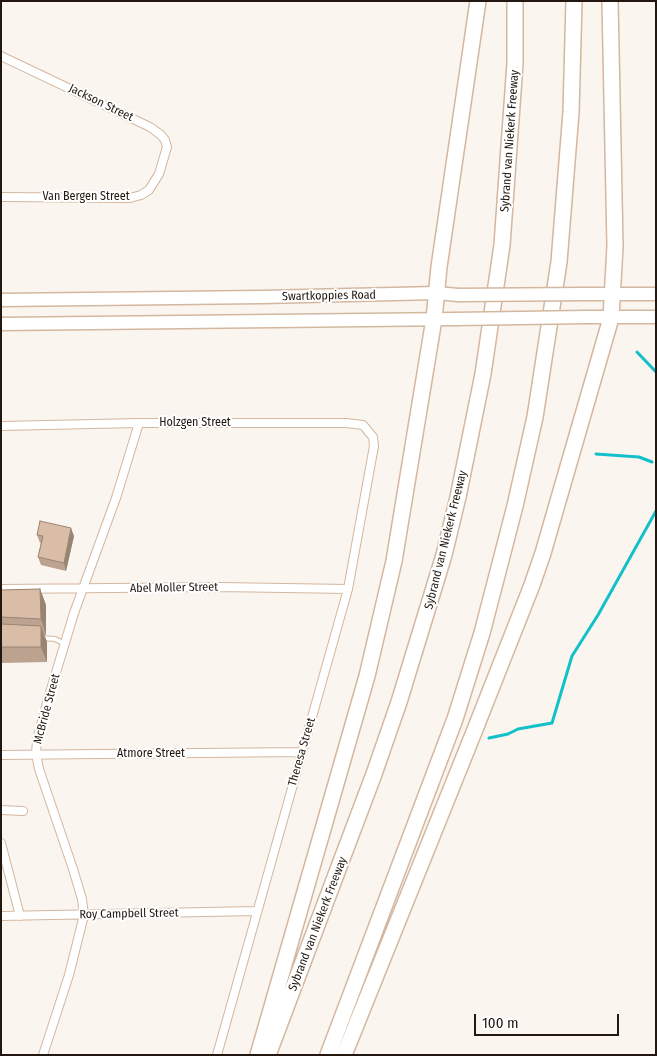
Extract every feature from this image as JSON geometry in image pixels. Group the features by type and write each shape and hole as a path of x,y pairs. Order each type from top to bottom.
{"highway":[{"path":"258,1055 369,667 399,534 434,319 439,267 478,1"},
{"name":"Sybrand van Niekerk Freeway","path":"268,1055 392,725 425,620 458,497 483,374 502,245 515,63 515,1"},
{"path":"328,1055 455,719 482,633 515,506 535,417 559,262 571,112 574,1"},
{"path":"344,1055 532,585 611,318 615,246 610,1"}],"main road":[{"name":"Swartkoppies Road","path":"1,300 437,293 458,295 656,294"},
{"name":"Swartkoppies Road","path":"1,324 656,317"}],"street":[{"name":"Jackson Street","path":"1,56 157,131 166,140 167,147 159,174"},
{"name":"Van Bergen Street","path":"1,198 135,197 149,190 159,174"},
{"name":"Holzgen Street","path":"1,426 139,423 358,423 369,431 373,438 374,446"},
{"name":"McBride Street","path":"43,1055 71,967 84,915 82,900 73,869 47,795 36,754 42,722 65,644 121,483 139,423"},
{"name":"Theresa Street","path":"217,1055 348,589 374,446"},
{"name":"Abel Moller Street","path":"1,589 83,590 220,587 348,589"},
{"name":"Atmore Street","path":"1,755 302,752"},
{"path":"1,810 23,811"},
{"path":"1,843 20,916"},
{"name":"Roy Campbell Street","path":"1,916 257,911"}],"lane":[{"path":"37,638 55,639 65,644"}],"building":[{"path":"40,521 71,528 64,563 38,557 43,536 37,535"},
{"path":"40,589 41,619 1,617 1,590"},
{"path":"1,624 41,626 41,647 1,647"}],"waterway":[{"path":"637,352 656,372"},
{"path":"596,454 639,457 652,462"},
{"path":"489,738 508,734 518,729 552,723 572,656 598,615 656,511"}]}
